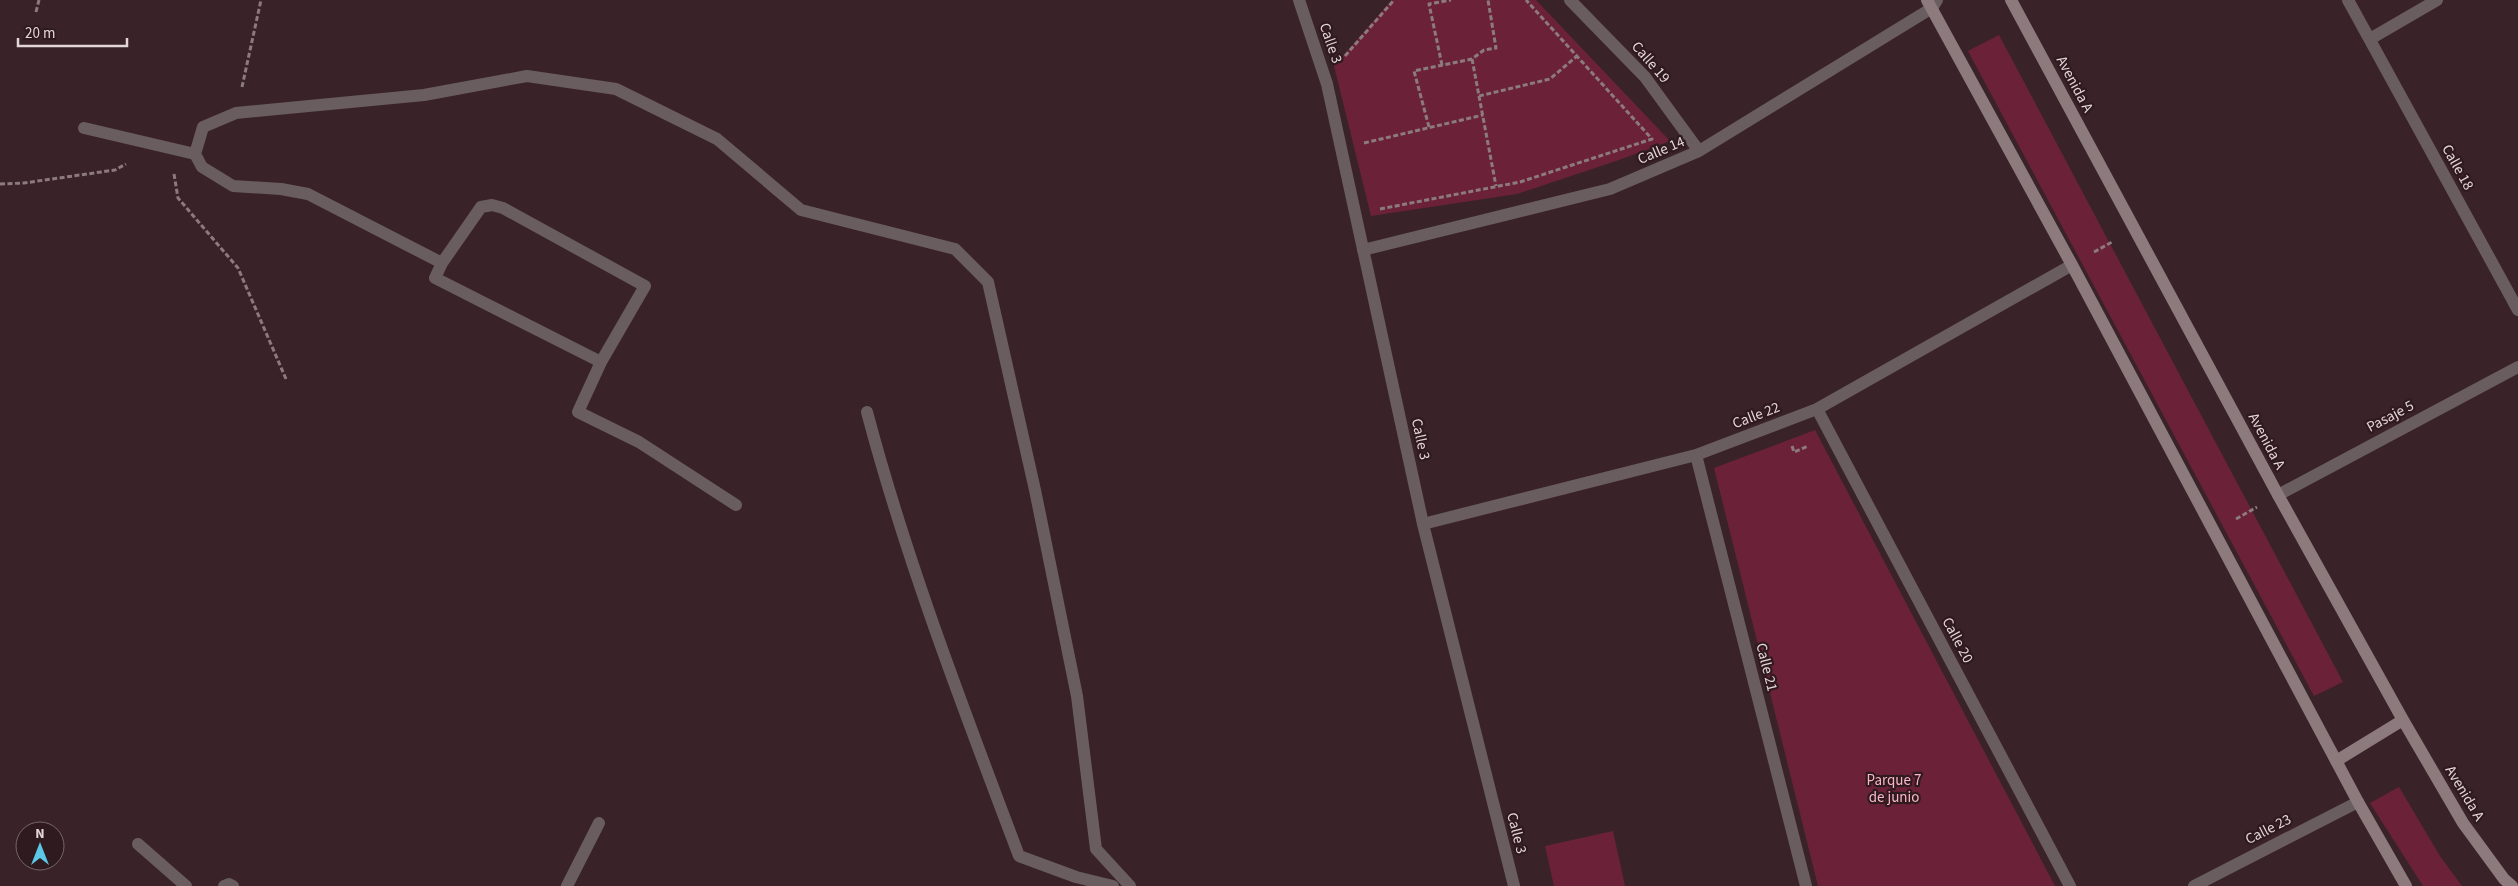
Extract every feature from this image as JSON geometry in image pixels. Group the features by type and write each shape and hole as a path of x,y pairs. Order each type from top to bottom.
{"main road":[{"name":"Avenida A","path":"2011,0 2278,495 2403,720 2463,823 2504,879 2512,886"},
{"path":"1932,3 2358,802 2406,886"},
{"path":"2336,761 2403,720"}],"street":[{"name":"Calle 3","path":"1299,0 1322,68 1424,524 1514,886"},
{"name":"Calle 19","path":"1570,0 1645,77 1700,151"},
{"name":"Calle 18","path":"2348,0 2518,310"},
{"path":"2370,39 2437,0"},
{"name":"Calle 14","path":"1363,250 1610,189 1700,151 1932,3"},
{"path":"442,264 308,194 281,189 233,186 202,167 195,154 203,127 236,113 424,95 527,76 616,89 716,139 801,210 954,249 988,282 1035,490 1077,696 1096,849 1130,886"},
{"path":"84,128 195,154"},
{"path":"601,362 435,278 442,264 481,207 492,205 504,208 645,286 601,362 578,412 639,442 736,505"},
{"name":"Calle 22","path":"1424,524 1696,455 1817,409 2072,265"},
{"name":"Pasaje 5","path":"2278,495 2518,367"},
{"name":"Calle 20","path":"1817,409 2070,886"},
{"path":"867,412 879,457 944,655 1019,856 1076,877 1112,886"},
{"name":"Calle 21","path":"1696,455 1806,886"},
{"name":"Calle 23","path":"2194,886 2358,802"},
{"path":"568,886 599,823"},
{"path":"138,844 186,886"},
{"path":"224,886 229,884 233,886"}],"path":[{"path":"36,12 39,0"},
{"path":"236,113 261,0"},
{"path":"1342,60 1394,0"},
{"path":"1442,65 1429,4 1450,0"},
{"path":"1429,127 1414,71 1472,59 1484,50 1496,48 1488,0"},
{"path":"1374,210 1520,182 1652,139 1526,0"},
{"path":"1479,96 1550,79 1577,56"},
{"path":"1472,59 1496,186"},
{"path":"1356,145 1483,115"},
{"path":"0,184 24,183 115,170 127,163 133,140"},
{"path":"170,149 178,198 238,268 286,378"},
{"path":"2072,265 2134,230"},
{"path":"2214,532 2278,495"}],"green space":[{"path":"1392,0 1536,0 1670,141 1517,194 1371,216 1334,66"},
{"path":"1999,35 2343,682 2314,696 1968,51"},
{"name":"Parque 7 de junio","path":"1815,430 2055,886 1818,886 1714,468"},
{"path":"2399,787 2440,856 2462,886 2423,886 2370,803"},
{"path":"1613,831 1625,886 1554,886 1545,846"}]}
